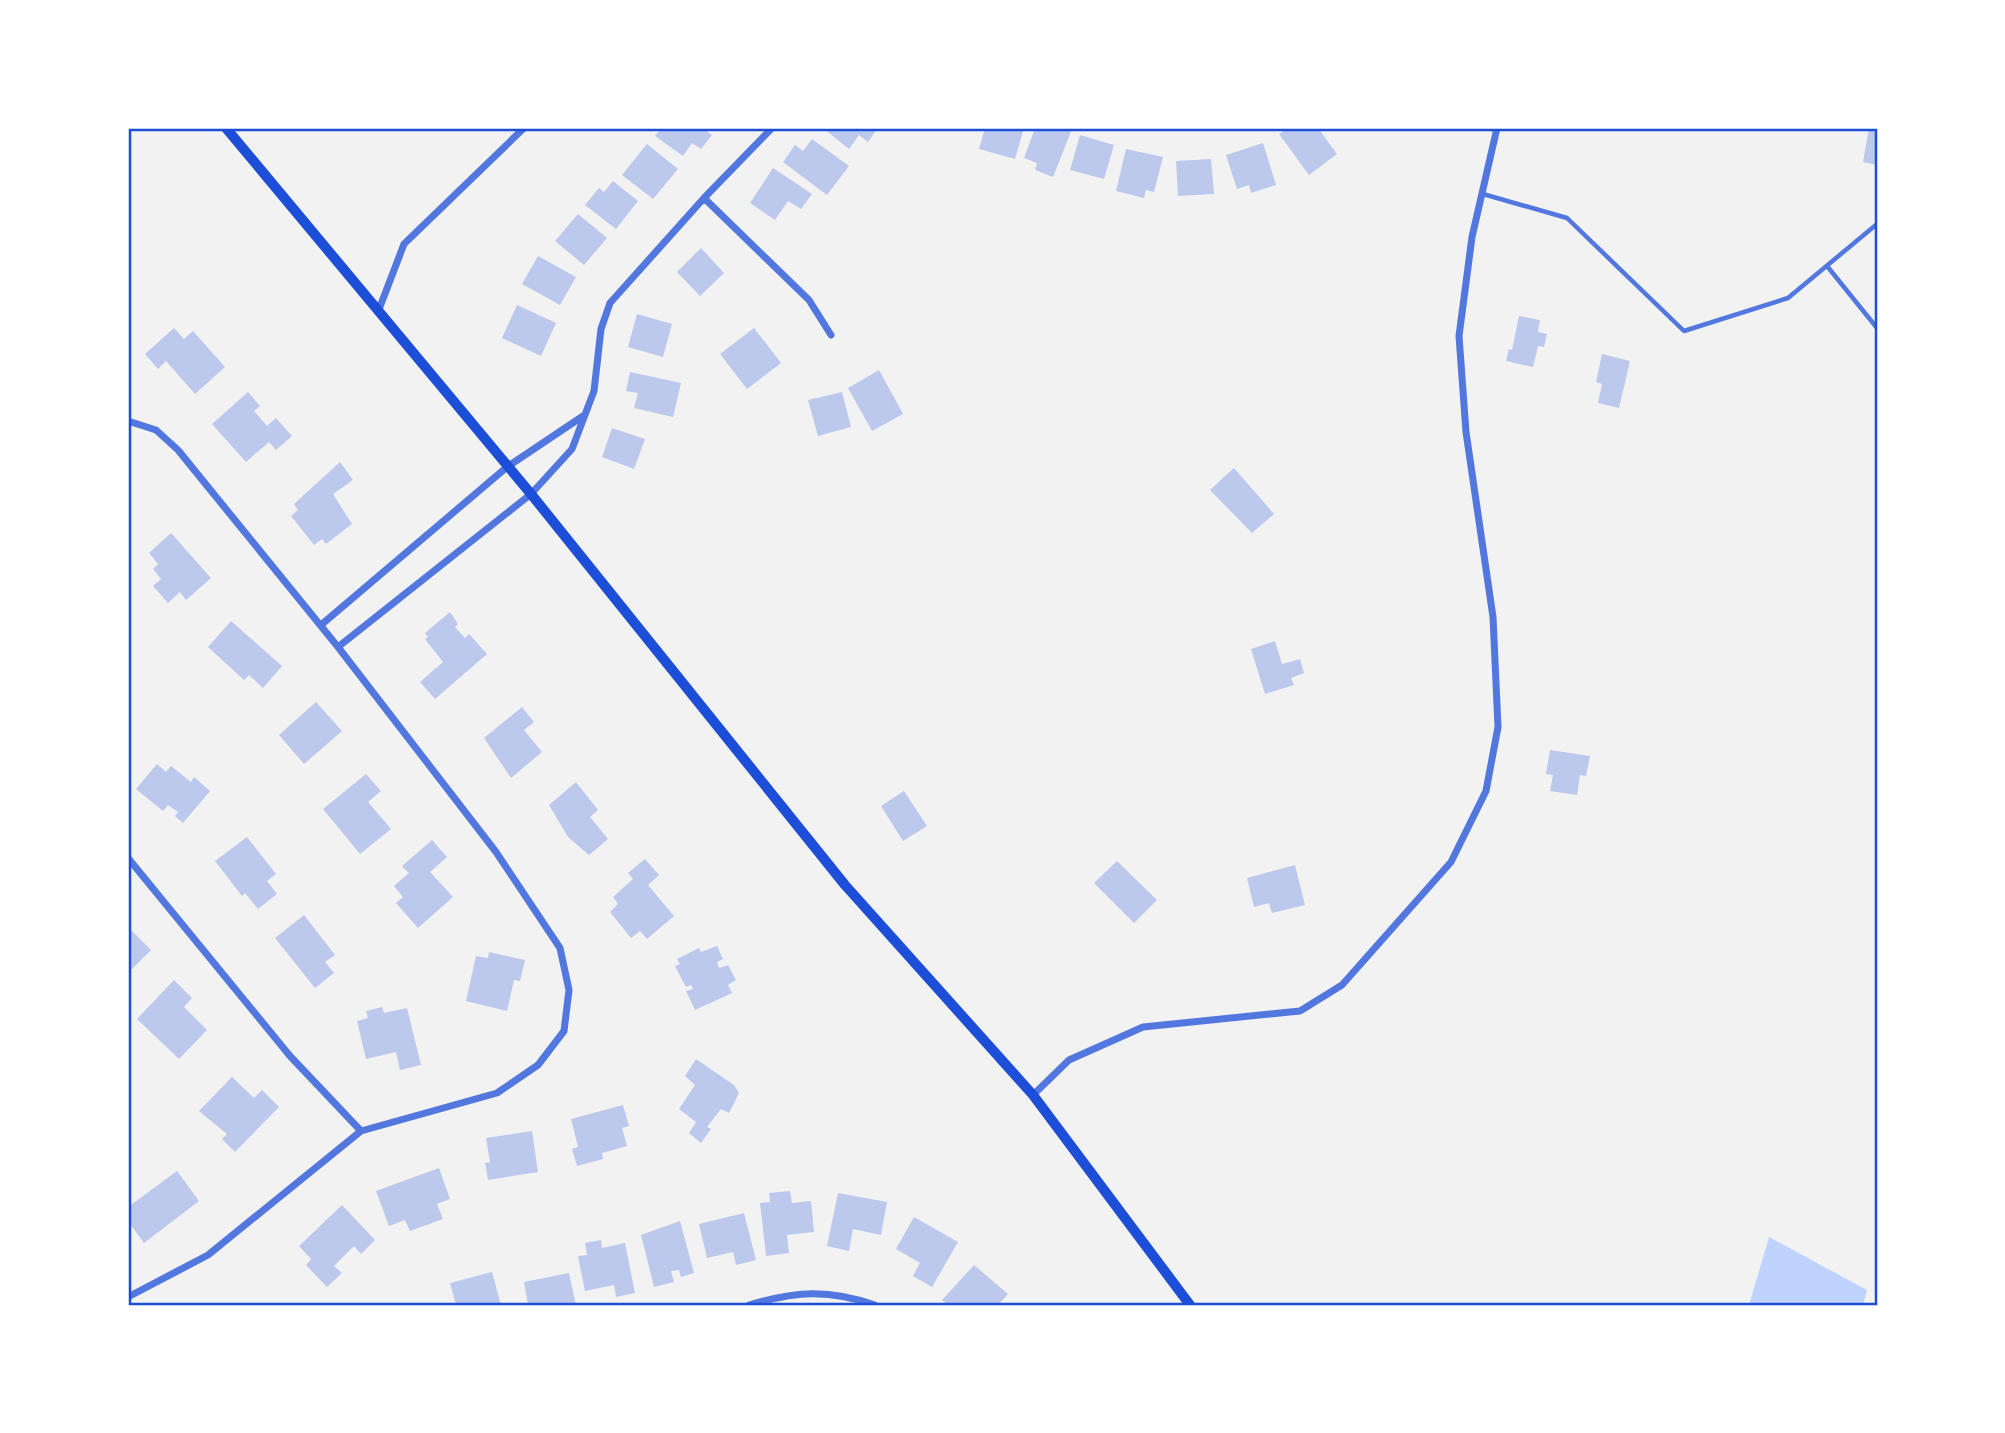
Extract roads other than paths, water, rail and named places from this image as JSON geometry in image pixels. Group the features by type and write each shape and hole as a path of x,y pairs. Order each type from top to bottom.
{"main road":[{"path":"226,128 531,494 845,885 1033,1095 1190,1305"}],"street":[{"path":"378,312 404,244 524,128"},
{"path":"338,647 531,494 572,449 594,391 601,329 611,303 704,198 772,128"},
{"path":"1033,1095 1069,1060 1143,1027 1300,1011 1342,985 1451,862 1486,792 1498,727 1493,617 1466,432 1459,336 1472,237 1497,128"},
{"path":"704,198 808,300 831,335"},
{"path":"321,625 507,467 585,415"},
{"path":"128,421 156,430 178,450 321,625 496,852 561,948 569,990 564,1031 538,1065 497,1093 361,1131 208,1255 128,1297"},
{"path":"128,858 290,1056 361,1131"},
{"path":"750,1305 780,1296 818,1291 875,1305"}],"lane":[{"path":"1482,194 1567,218 1684,331 1788,298 1877,224"},
{"path":"1827,266 1877,328"}],"water":[{"path":"1769,1237 1867,1290 1863,1305 1749,1305"}]}
